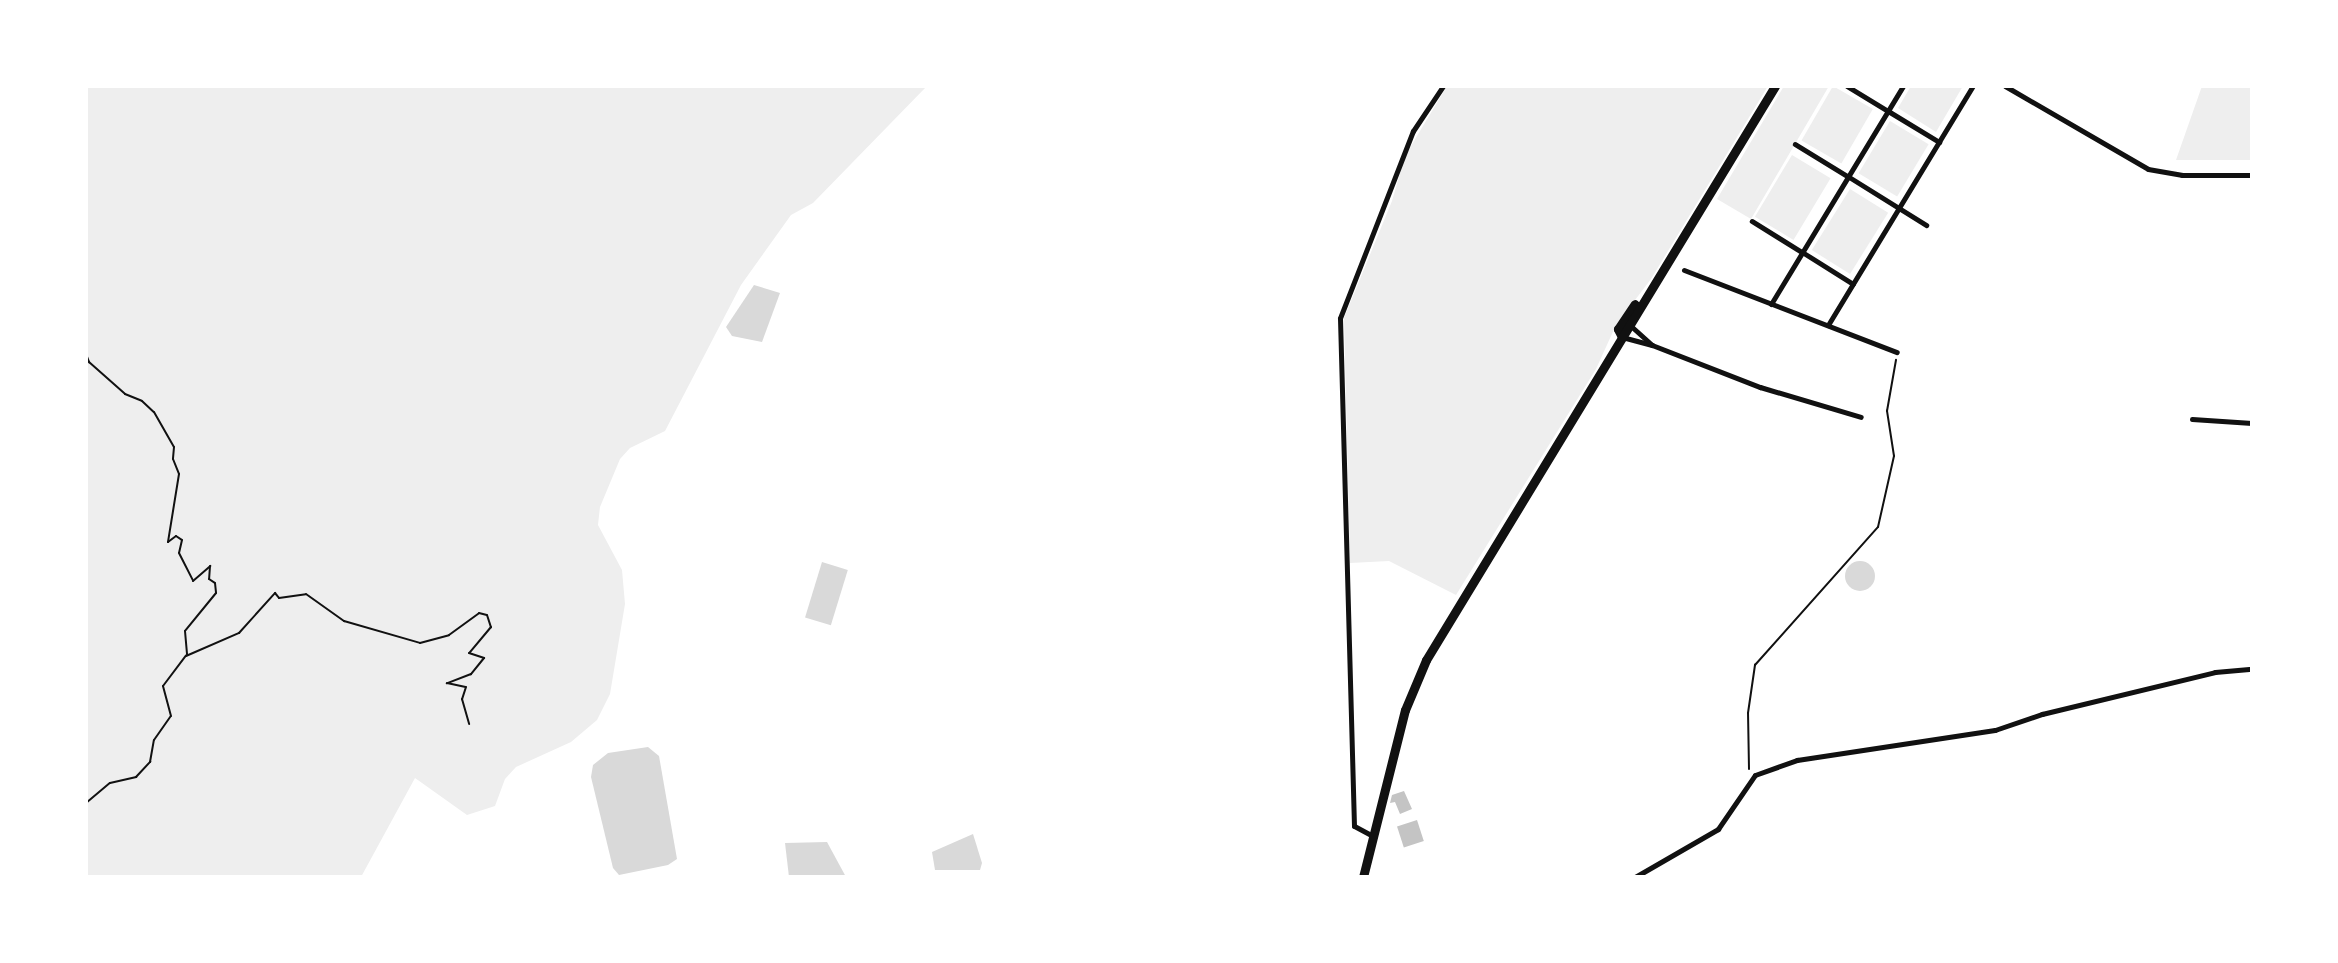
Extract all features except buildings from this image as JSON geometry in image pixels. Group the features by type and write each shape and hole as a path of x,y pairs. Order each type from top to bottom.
{"main road":[{"path":"1363,877 1371,835 1405,710 1426,660 1774,86"},
{"path":"1622,337 1618,332 1625,318 1653,284"}],"street":[{"path":"1371,835 1354,826 1340,318 1409,141 1443,86"},
{"path":"1847,86 1939,142"},
{"path":"1771,304 1903,86"},
{"path":"1828,325 1973,86"},
{"path":"2006,86 2148,169 2182,176 2252,175"},
{"path":"1795,144 1926,225"},
{"path":"1752,221 1853,284"},
{"path":"1684,270 1897,352"},
{"path":"1629,324 1652,345"},
{"path":"1622,337 1652,345 1760,387 1861,417"},
{"path":"2192,419 2252,423"},
{"path":"1635,877 1718,829 1749,781 1761,772 1827,752 1995,730 2042,714 2215,672 2252,670"}],"path":[{"path":"1749,781 1748,713 1755,665 1878,527 1894,456 1887,411 1897,352"},
{"path":"86,354 89,362 125,394 142,401 153,412 174,447 179,474 168,541 176,536 182,540 179,553 193,581 210,566 209,579 215,583 216,593 185,631 186,656"},
{"path":"86,803 110,783 136,777 149,762 155,740 170,716 163,686 186,656 239,633 275,593 279,598 306,594 344,621 420,643 449,635 484,614 491,627 469,653 484,658 471,674 447,683 466,687 462,699 468,724"}],"shaded area":[{"path":"86,86 927,86 813,203 791,215 741,285 665,431 630,448 620,459 600,507 598,525 622,570 625,604 610,694 597,720 571,742 516,767 505,779 495,806 467,815 415,778 361,877 86,877"},
{"path":"1447,86 1768,86 1651,279 1616,325 1596,369 1456,595 1389,561 1350,563 1344,318 1392,201 1405,156"},
{"path":"1784,86 1829,86 1751,219 1717,199"},
{"path":"1833,86 1873,109 1841,164 1802,141"},
{"path":"1911,86 1963,86 1936,132 1898,108"},
{"path":"2202,86 2252,86 2252,160 2176,160"},
{"path":"1890,121 1929,144 1897,196 1859,173"},
{"path":"1792,155 1831,178 1793,240 1755,217"},
{"path":"1850,189 1888,213 1850,274 1812,250"},
{"path":"754,285 780,293 762,342 732,336 726,327"},
{"path":"1860,561 1871,565 1875,576 1871,587 1860,591 1849,587 1845,576 1849,565"},
{"path":"822,562 848,570 831,625 805,617"},
{"path":"648,747 659,756 677,859 668,865 619,875 613,868 591,777 593,765 608,753"},
{"path":"973,834 982,863 980,870 935,870 932,852"},
{"path":"827,842 846,877 789,877 785,843"}]}
